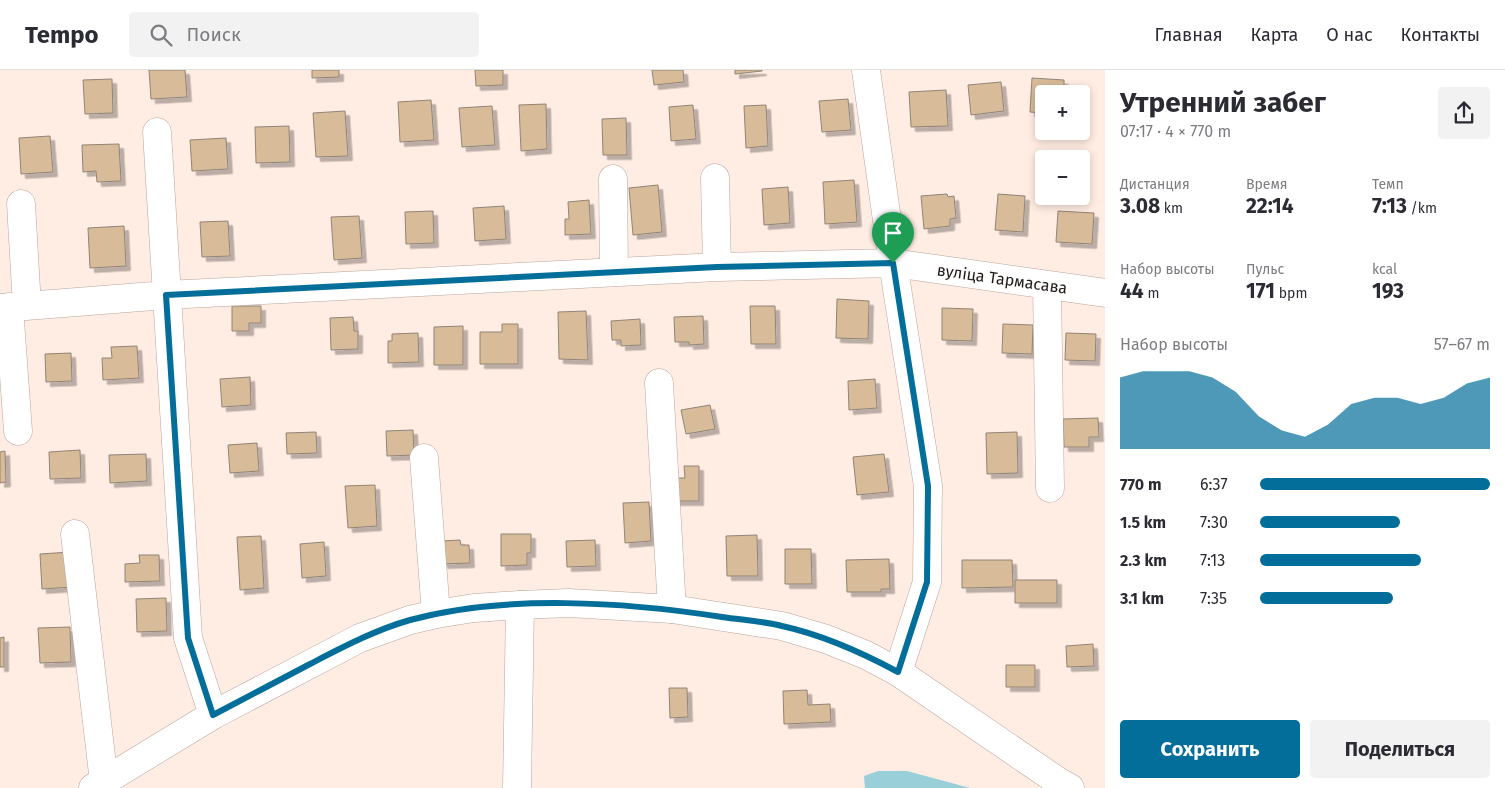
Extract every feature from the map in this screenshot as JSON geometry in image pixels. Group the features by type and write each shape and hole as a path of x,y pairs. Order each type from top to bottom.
{"street":[{"path":"866,70 893,263 928,486 927,582 898,672"},
{"path":"157,132 188,638 213,715"},
{"path":"715,178 717,267"},
{"path":"613,179 614,272"},
{"path":"18,431 12,307 21,204"},
{"name":"вуліца Тармасава","path":"12,307 166,295 614,272 717,267 893,263 1105,293"},
{"path":"1047,285 1050,488"},
{"path":"659,383 672,609"},
{"path":"424,458 436,614"},
{"path":"75,534 99,785 213,715 360,638 410,620 436,614 474,608 569,604 672,609 782,626 826,639 866,655 898,672 1062,786"},
{"path":"517,788 520,605"}],"water":[{"path":"878,771 907,771 970,788 865,788 864,776"}],"building":[{"path":"149,70 185,70 187,97 151,99"},
{"path":"312,70 339,70 339,77 312,78"},
{"path":"475,70 503,70 503,85 476,86"},
{"path":"652,70 683,70 684,82 654,85"},
{"path":"735,70 762,70 762,71 735,74"},
{"path":"1032,78 1064,80 1064,85 1035,85 1035,112 1030,112"},
{"path":"112,79 113,113 85,114 83,80"},
{"path":"1001,82 1004,111 971,115 968,85"},
{"path":"946,90 948,126 911,127 909,92"},
{"path":"848,99 851,130 822,132 819,101"},
{"path":"431,100 434,140 400,142 398,102"},
{"path":"546,104 547,149 521,151 519,105"},
{"path":"693,105 696,139 671,141 669,107"},
{"path":"766,105 768,146 746,148 744,106"},
{"path":"492,106 495,145 462,147 459,108"},
{"path":"345,111 348,156 316,157 313,113"},
{"path":"626,118 627,155 603,155 602,119"},
{"path":"289,126 290,162 256,163 255,127"},
{"path":"50,136 53,172 21,174 19,138"},
{"path":"226,138 228,169 192,171 190,140"},
{"path":"119,144 121,181 97,182 96,171 83,172 82,145"},
{"path":"854,180 857,222 825,224 823,182"},
{"path":"658,185 662,232 633,235 629,188"},
{"path":"788,187 790,223 764,225 762,189"},
{"path":"947,194 948,197 954,196 956,218 950,219 950,226 924,229 921,196"},
{"path":"998,194 1025,196 1023,232 995,230"},
{"path":"589,200 591,234 565,235 565,219 569,219 568,202"},
{"path":"504,206 506,239 475,241 473,208"},
{"path":"433,211 434,243 406,244 405,212"},
{"path":"1058,211 1094,213 1092,244 1056,242"},
{"path":"359,216 362,258 334,260 331,217"},
{"path":"228,221 230,256 202,257 200,222"},
{"path":"124,226 126,266 90,268 88,228"},
{"path":"837,299 869,301 868,339 836,338"},
{"path":"232,306 261,306 261,323 249,323 249,331 232,331"},
{"path":"750,306 775,306 776,344 751,344"},
{"path":"942,308 973,309 972,341 942,340"},
{"path":"586,311 588,360 559,359 558,312"},
{"path":"703,316 704,344 689,345 689,342 675,342 674,317"},
{"path":"353,317 354,331 358,331 358,349 331,350 330,318"},
{"path":"640,319 641,345 621,346 621,340 612,340 611,321"},
{"path":"502,324 518,324 518,364 480,364 480,332 502,332"},
{"path":"1003,324 1033,325 1032,354 1002,353"},
{"path":"463,326 463,365 434,365 434,327"},
{"path":"418,333 419,362 388,363 388,341 392,341 392,334"},
{"path":"1066,333 1096,334 1095,361 1065,360"},
{"path":"137,346 139,378 103,380 102,358 112,358 111,347"},
{"path":"71,353 72,381 46,382 45,354"},
{"path":"250,377 251,405 222,407 220,379"},
{"path":"875,379 877,408 849,410 848,381"},
{"path":"710,405 715,429 686,434 681,410"},
{"path":"1098,418 1099,437 1089,437 1089,447 1064,447 1063,419"},
{"path":"413,430 414,455 387,456 386,431"},
{"path":"316,432 317,453 287,454 286,433"},
{"path":"1017,432 1018,473 987,474 986,433"},
{"path":"257,443 259,471 230,473 228,445"},
{"path":"80,450 81,478 50,479 49,452"},
{"path":"5,451 6,482 0,483 0,452"},
{"path":"146,454 147,481 110,483 109,455"},
{"path":"884,454 889,492 857,495 853,457"},
{"path":"684,466 699,466 699,501 674,501 674,478 685,478"},
{"path":"375,485 377,526 348,528 345,486"},
{"path":"649,502 651,541 625,543 623,503"},
{"path":"501,534 531,534 531,553 527,553 527,565 501,566"},
{"path":"757,535 758,576 727,576 726,536"},
{"path":"261,536 264,588 240,590 237,537"},
{"path":"460,540 461,545 469,545 470,563 443,564 442,541"},
{"path":"595,540 596,566 567,567 566,541"},
{"path":"324,542 326,576 302,578 300,544"},
{"path":"785,549 811,549 812,584 785,584"},
{"path":"70,552 72,587 42,589 40,554"},
{"path":"139,555 159,555 160,581 125,582 125,564 140,563"},
{"path":"889,559 890,589 881,589 881,592 847,592 846,560"},
{"path":"962,560 1012,560 1013,587 962,588"},
{"path":"1015,580 1057,580 1057,603 1015,603"},
{"path":"166,598 167,631 137,632 136,599"},
{"path":"70,627 71,662 40,663 38,628"},
{"path":"4,637 4,667 0,667 0,638"},
{"path":"1093,644 1094,666 1067,667 1066,646"},
{"path":"1006,665 1035,665 1035,687 1006,687"},
{"path":"669,688 687,688 688,717 670,718"},
{"path":"807,690 808,705 830,704 831,722 784,724 783,691"}],"route":[{"path":"893,263 928,486 927,582 898,672 866,655 826,639 782,626 672,609 569,604 520,605 474,608 410,620 360,638 213,715 188,638 166,295 717,267 893,263"}]}
